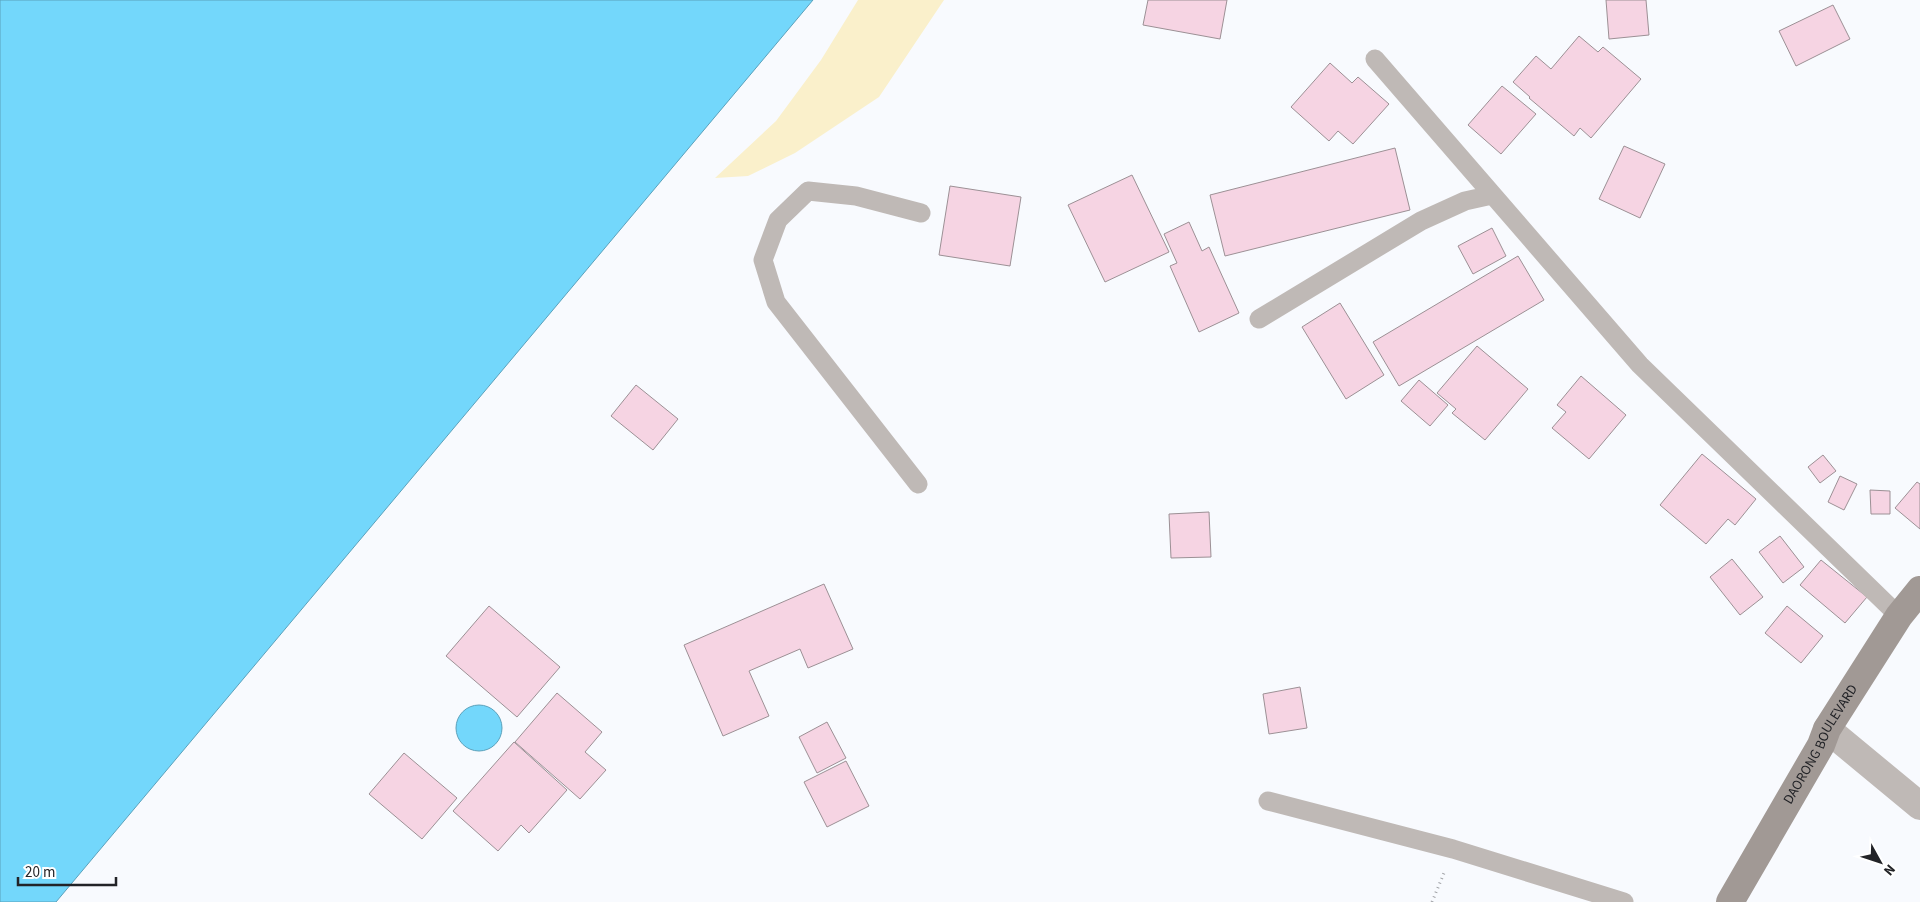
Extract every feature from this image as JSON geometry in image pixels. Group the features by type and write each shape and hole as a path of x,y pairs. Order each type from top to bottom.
{"street":[{"name":"DAORONG BOULEVARD","path":"1730,902 1828,729 1900,616 1920,590"},
{"path":"1828,729 1920,806"}],"lane":[{"path":"1375,59 1640,365 1900,616"},
{"path":"918,484 776,302 763,260 778,220 808,191 856,196 921,213"},
{"path":"1259,319 1421,221 1465,201 1492,195"},
{"path":"1268,801 1453,849 1624,902"}],"sand":[{"path":"858,0 944,0 879,97 795,153 748,176 715,178 776,121 821,60"}],"water":[{"path":"0,0 813,0 56,902 0,902"},
{"path":"484,705 496,711 501,719 501,737 496,745 488,750 474,751 462,745 457,737 456,723 462,711 470,706"}],"building":[{"path":"1148,0 1227,0 1220,39 1143,25"},
{"path":"1606,0 1646,0 1649,35 1609,39"},
{"path":"1833,5 1850,39 1796,66 1779,31"},
{"path":"1579,36 1598,52 1603,47 1641,79 1591,138 1580,128 1574,136 1513,82 1536,56 1551,69"},
{"path":"1330,63 1352,83 1358,77 1389,104 1353,144 1338,131 1329,141 1291,107"},
{"path":"1502,86 1536,114 1501,154 1468,125"},
{"path":"1624,146 1665,164 1640,218 1599,199"},
{"path":"1395,148 1410,210 1225,256 1210,195"},
{"path":"1132,175 1169,252 1105,282 1068,205"},
{"path":"950,186 1021,197 1010,266 939,255"},
{"path":"1189,222 1202,251 1209,247 1239,313 1199,332 1170,266 1177,263 1164,234"},
{"path":"1492,228 1506,256 1473,274 1458,246"},
{"path":"1518,256 1544,300 1399,386 1373,342"},
{"path":"1340,303 1384,375 1346,399 1302,327"},
{"path":"1477,346 1528,389 1485,440 1452,413 1456,409 1437,393"},
{"path":"1581,376 1626,415 1589,459 1552,428 1566,412 1557,405"},
{"path":"1419,380 1448,405 1430,426 1401,401"},
{"path":"636,385 678,419 653,450 611,416"},
{"path":"1702,454 1756,499 1735,525 1728,519 1706,544 1660,505"},
{"path":"1823,455 1836,471 1820,483 1808,467"},
{"path":"1840,476 1857,484 1844,510 1828,502"},
{"path":"1917,482 1920,484 1920,529 1895,508"},
{"path":"1870,490 1890,491 1890,514 1871,514"},
{"path":"1209,512 1211,557 1171,558 1169,514"},
{"path":"1780,536 1804,567 1783,583 1759,552"},
{"path":"1732,559 1763,597 1740,615 1710,577"},
{"path":"1821,560 1867,597 1845,623 1800,585"},
{"path":"824,584 853,649 808,668 800,649 749,671 769,716 723,736 684,645"},
{"path":"489,606 560,667 517,717 446,656"},
{"path":"1787,606 1823,636 1801,663 1765,633"},
{"path":"1300,687 1307,728 1269,734 1263,694"},
{"path":"557,693 602,732 585,752 606,770 580,799 515,742"},
{"path":"827,722 846,758 817,773 799,737"},
{"path":"514,742 567,790 529,833 521,825 498,851 453,811"},
{"path":"404,753 457,798 422,839 369,794"},
{"path":"846,761 869,806 827,827 804,782"}]}
